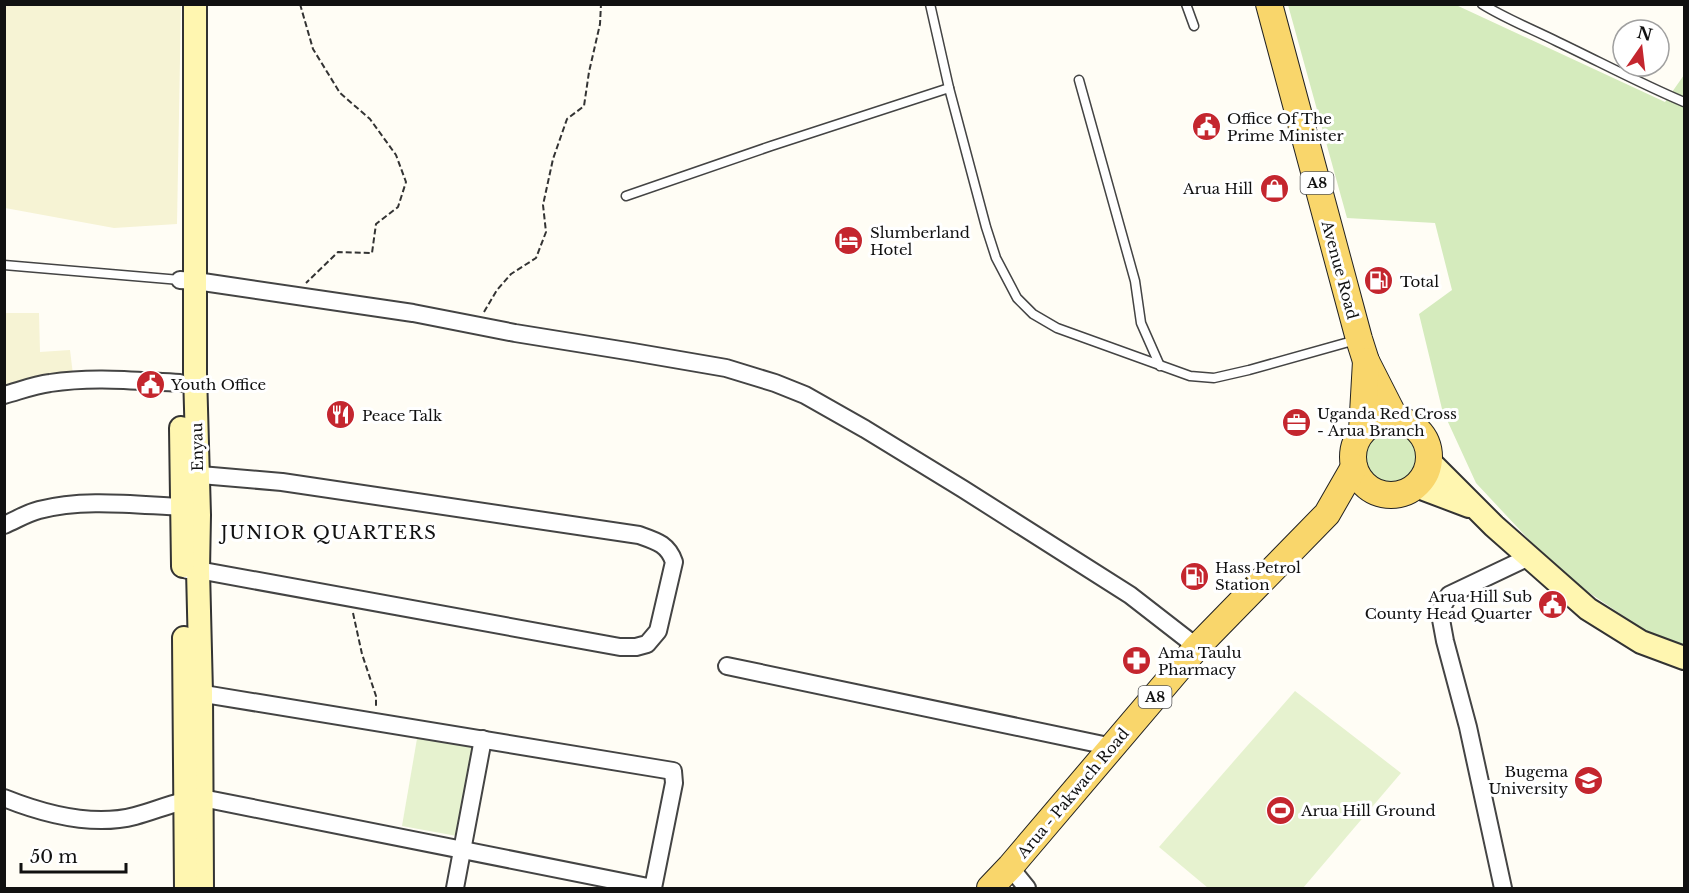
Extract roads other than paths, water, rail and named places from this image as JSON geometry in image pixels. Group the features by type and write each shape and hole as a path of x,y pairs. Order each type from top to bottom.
{"main road":[{"name":"Avenue Road","path":"1269,4 1363,350 1395,418"},
{"name":"Avenue Road","path":"1362,431 1363,350"},
{"path":"1354,467 1358,476 1373,490 1382,494 1400,494 1416,486 1425,475 1430,462 1425,436 1412,424 1395,418 1377,421 1362,431"},
{"name":"A8","path":"1354,467 1354,448 1362,431"},
{"name":"Arua - Pakwach Road","path":"990,888 1197,647 1327,514 1354,467"},
{"name":"Arua - Pakwach Road","path":"1327,514 1382,494"}],"street":[{"name":"Enyau","path":"181,4 188,281 195,373 189,474 183,507 190,570 194,799 202,888"},
{"name":"Enyau","path":"190,570 199,515 189,474 180,383 188,281 195,4"},
{"path":"188,281 413,313 463,324 726,368 805,395 866,429 1131,595 1197,647"},
{"path":"4,395 48,383 81,380 180,383"},
{"path":"1430,462 1528,557 1588,609 1641,642 1684,657"},
{"path":"189,474 282,482 639,534 659,542 671,554 674,562 658,631 647,644 636,647 620,647 190,570"},
{"path":"1416,486 1476,508"},
{"path":"4,525 36,510 60,505 183,507"},
{"path":"1503,888 1468,727 1440,614 1449,595 1528,557"},
{"path":"727,666 1113,747"},
{"path":"4,798 35,809 100,820 134,816 194,799 653,888 674,783 673,771 192,692"},
{"path":"455,888 483,739"},
{"name":"Enyau","path":"186,888 194,799"},
{"path":"1010,867 1027,888"}],"lane":[{"path":"930,4 949,88 996,258 1017,298 1034,315 1057,328 1190,376 1214,378 1363,350"},
{"path":"1186,4 1194,26"},
{"path":"1482,4 1504,18 1532,29 1684,102"},
{"path":"1079,80 1135,281 1141,323 1160,366"},
{"path":"626,196 949,88"},
{"path":"4,265 188,281"}],"place":[{"name":"Office Of The Prime Minister","path":"1206,127"},
{"name":"Arua Hill","path":"1274,188"},
{"name":"Slumberland Hotel","path":"849,241"},
{"name":"Total","path":"1379,281"},
{"name":"Youth Office","path":"150,384"},
{"name":"Peace Talk","path":"341,415"},
{"name":"Uganda Red Cross - Arua Branch","path":"1296,422"},
{"name":"Hass Petrol Station","path":"1194,576"},
{"name":"Arua Hill Sub County Head Quarter","path":"1553,605"},
{"name":"Ama Taulu Pharmacy","path":"1137,661"},
{"name":"Bugema University","path":"1589,780"},
{"name":"Arua Hill Ground","path":"1280,810"}],"district":[{"name":"JUNIOR QUARTERS","path":"329,533"}]}
